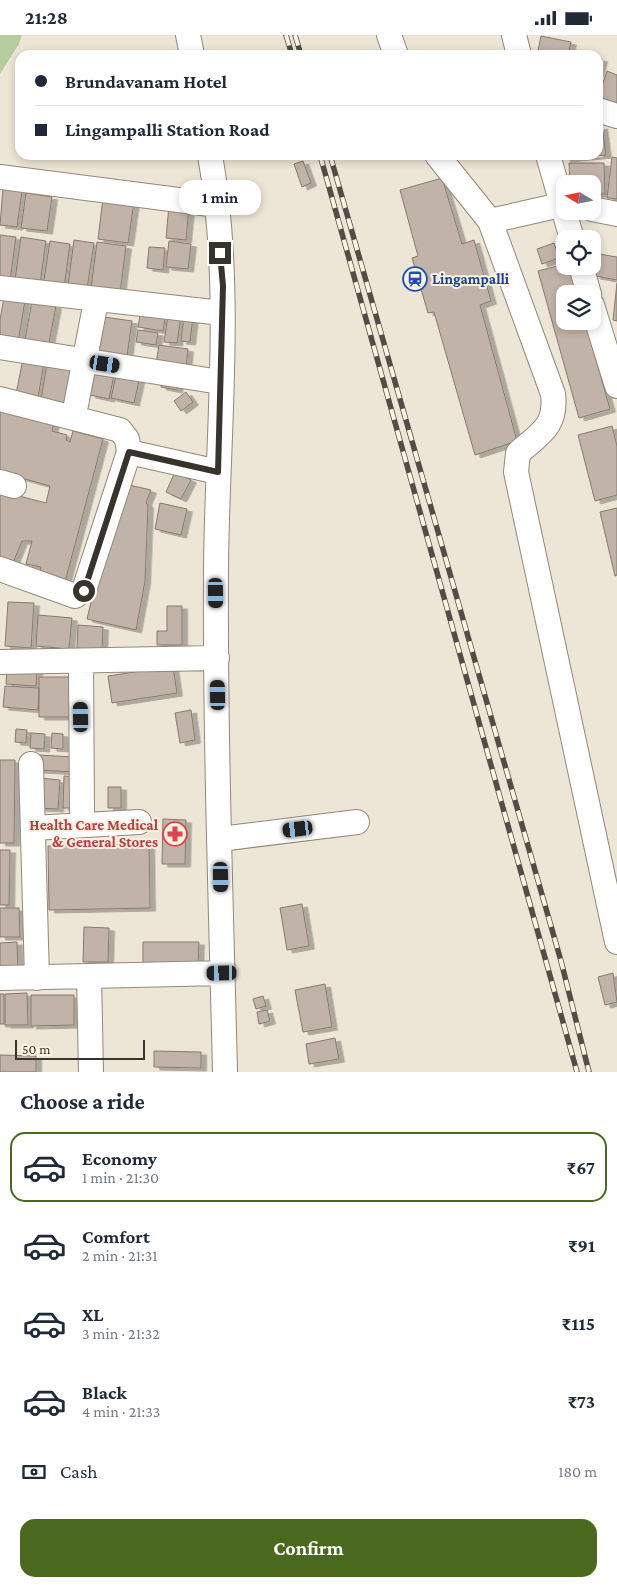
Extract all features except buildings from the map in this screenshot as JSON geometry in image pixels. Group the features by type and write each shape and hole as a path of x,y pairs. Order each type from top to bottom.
{"street":[{"path":"188,35 191,50"},
{"path":"389,35 394,50"},
{"path":"514,35 518,50"},
{"path":"603,112 617,116"},
{"path":"211,160 217,205 223,286 218,472 218,658 225,1072"},
{"path":"440,160 490,221 553,394 555,409 549,426 518,453 516,472 617,942"},
{"path":"550,160 556,181"},
{"path":"0,177 217,205"},
{"path":"490,221 556,205"},
{"path":"601,211 617,214"},
{"path":"0,288 96,301 222,313"},
{"path":"76,405 86,361 96,301"},
{"path":"600,330 617,386"},
{"path":"0,347 220,382"},
{"path":"0,399 120,430 127,439 129,452 84,591 75,596 61,593 0,569"},
{"path":"129,452 218,472"},
{"path":"0,662 218,658"},
{"path":"81,661 82,811"},
{"path":"31,763 37,977"},
{"path":"220,839 356,821"},
{"path":"33,828 139,822"},
{"path":"0,979 222,973"},
{"path":"89,977 91,1072"}],"green space":[{"path":"0,35 22,35 19,44 0,74"}],"railway":[{"path":"286,35 290,50"},
{"path":"295,35 300,50"},
{"path":"321,160 577,1072"},
{"path":"331,160 561,961 589,1072"}],"place":[{"name":"Lingampalli","path":"415,279"},
{"name":"Health Care Medical & General Stores","path":"175,834"}],"route":[{"path":"84,591 129,452 218,472 223,286 220,253"}]}
